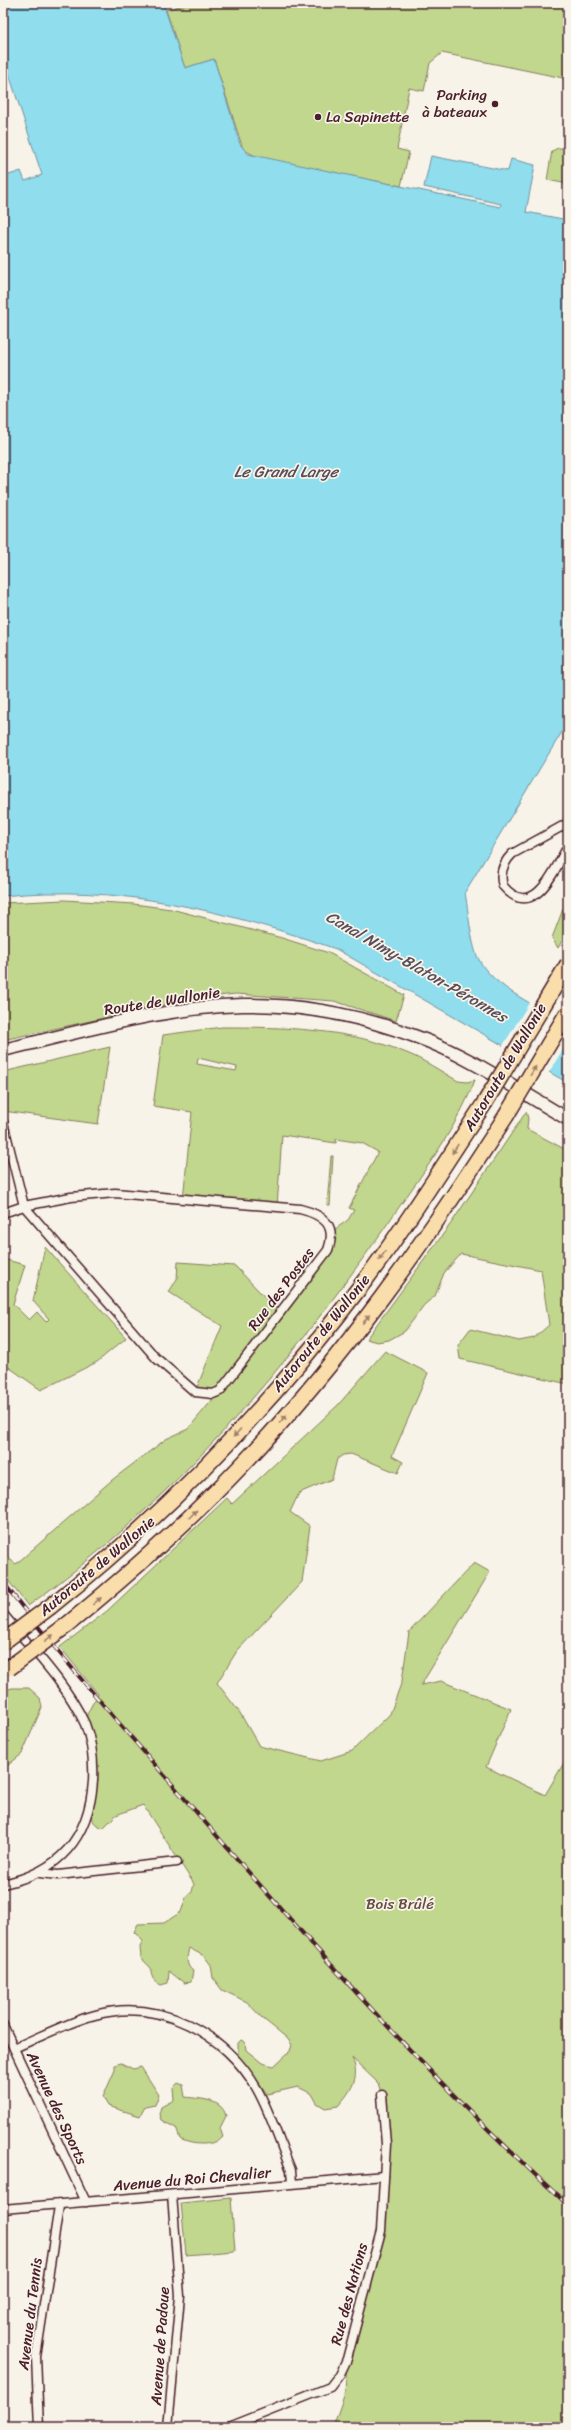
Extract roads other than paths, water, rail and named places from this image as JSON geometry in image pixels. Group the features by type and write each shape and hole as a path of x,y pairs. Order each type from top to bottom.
{"highway":[{"name":"Autoroute de Wallonie","path":"3,1642 51,1606 150,1523 225,1446 298,1364 366,1279 422,1200 484,1104 568,964"},
{"name":"Autoroute de Wallonie","path":"6,1670 67,1626 167,1540 243,1465 316,1382 383,1297 439,1219 506,1116 568,1012"}],"main road":[{"name":"Route de Wallonie","path":"3,1050 169,1013 207,1008 243,1005 314,1011 347,1016 418,1037 452,1052 568,1119"}],"street":[{"path":"568,823 512,854 505,861 502,869 503,886 516,896 525,898 534,896 544,887 568,846"},
{"name":"Rue des Postes","path":"3,1122 24,1206 156,1358 190,1389 206,1394 220,1391 328,1250 332,1240 328,1223 315,1214 300,1210 115,1193 71,1197 24,1206 3,1213"},
{"path":"3,1614 59,1683 84,1724 92,1751 92,1786 85,1822 72,1846 56,1862 40,1873 3,1884"},
{"path":"40,1873 58,1875 177,1862"},
{"path":"14,2048 95,2015 111,2012 157,2014 189,2025 217,2041 240,2064 257,2090 290,2170 292,2183"},
{"name":"Avenue des Sports","path":"3,2025 86,2202"},
{"name":"Rue des Nations","path":"229,2427 245,2424 330,2387 340,2374 347,2359 381,2231 386,2144 382,2096"},
{"name":"Avenue du Roi Chevalier","path":"3,2209 59,2206 86,2202 384,2176"},
{"name":"Avenue de Padoue","path":"168,2427 180,2296 172,2195"},
{"name":"Avenue du Tennis","path":"39,2427 36,2352 59,2206"}],"water":[{"name":"Le Grand Large","path":"3,3 163,3 185,68 214,59 240,144 248,154 500,207 501,204 424,187 431,156 508,171 511,159 535,165 526,212 568,220 568,722 465,892 473,944 478,958 485,969 505,988 568,1024 568,1083 336,949 255,923 172,904 131,897 46,893 3,896 3,177 21,171 25,181 42,175 3,56"}],"railway":[{"path":"3,1582 53,1645 105,1706 339,1974 428,2069 520,2161 568,2205"}],"place":[{"name":"Parking à bateaux","path":"495,104"},
{"name":"La Sapinette","path":"318,117"}],"water label":[{"name":"Canal Nimy-Blaton-Péronnes","path":"417,966"}],"park label":[{"name":"Bois Brûlé","path":"400,1904"}]}
